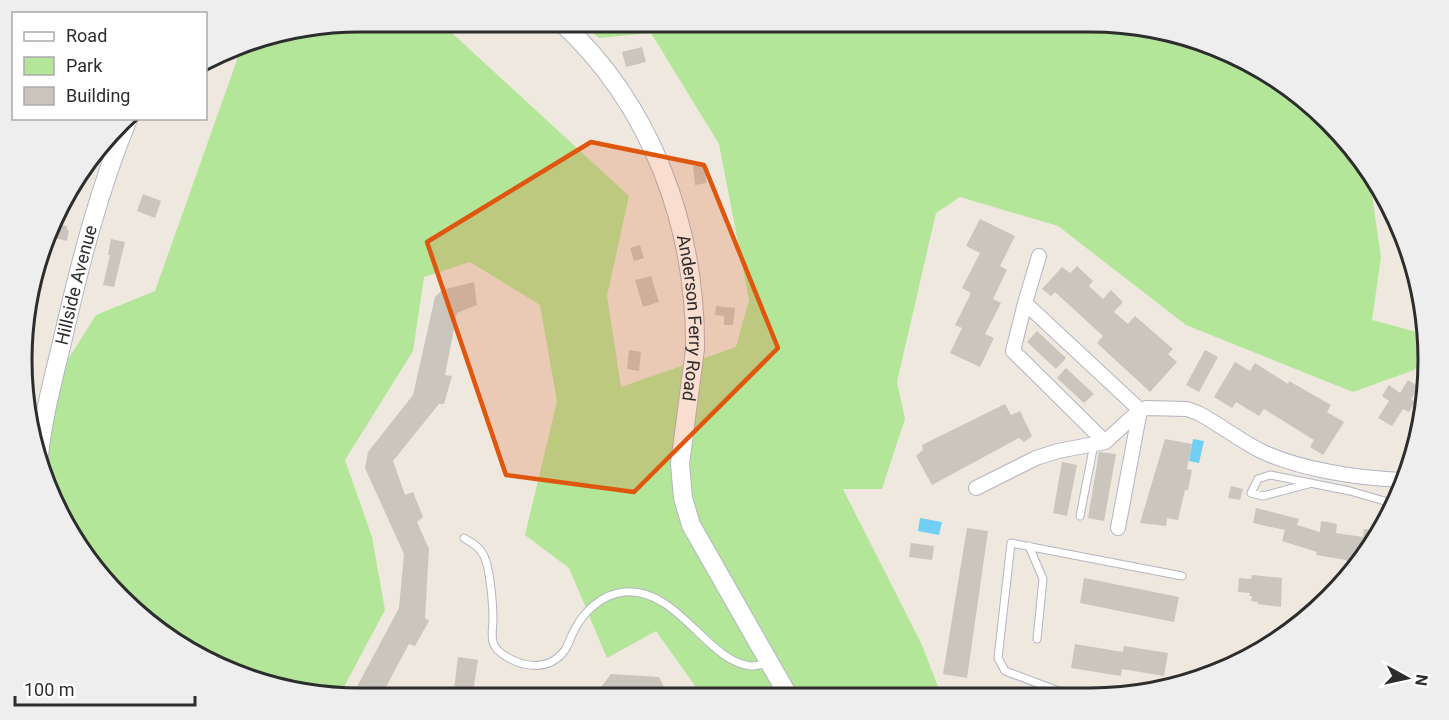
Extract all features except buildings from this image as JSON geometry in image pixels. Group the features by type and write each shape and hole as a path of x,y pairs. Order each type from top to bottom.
{"street":[{"name":"Anderson Ferry Road","path":"570,32 591,54 631,108 657,158 674,200 690,265 696,333 680,464 682,498 691,525 784,688"},
{"name":"Hillside Avenue","path":"42,440 73,296 121,135"},
{"path":"1039,256 1013,351 1100,443"},
{"path":"1025,303 1140,411"},
{"path":"976,488 1036,458 1100,443 1140,411 1156,407 1187,409 1198,413 1260,450 1285,460 1353,475 1394,480"},
{"path":"1118,528 1140,411"}],"lane":[{"path":"1080,516 1100,443"},
{"path":"1312,483 1263,496 1251,493 1258,479 1270,475 1312,483 1350,491 1386,501"},
{"path":"1350,491 1353,475"},
{"path":"464,538 477,546 485,557 492,602 492,640 497,650 509,659 526,665 541,666 553,662 565,650 583,615 603,599 624,592 650,596 667,604 726,655 739,662 751,666 770,663"},
{"path":"1051,688 1005,671 998,658 1011,543 1182,576"},
{"path":"1029,546 1043,579 1037,639"}],"highlighted area":[{"path":"591,142 704,165 778,348 634,492 506,475 427,242"}],"green space":[{"path":"451,32 629,196 607,296 621,387 736,347 749,300 719,144 651,33 599,38 593,32 1110,32 1174,43 1234,65 1272,87 1306,113 1350,160 1372,194 1381,257 1372,320 1416,332 1418,365 1414,370 1353,392 1186,325 1058,226 960,197 936,213 897,382 905,419 882,489 843,489 922,645 939,688 697,688 656,631 607,658 569,568 525,535 557,401 540,305 470,262 424,277 413,351 345,460 372,537 385,610 343,688 317,686 275,677 215,655 177,633 143,607 113,577 87,543 65,505 49,466 35,411 96,315 155,291 237,60 236,56 254,49 317,34"}],"water":[{"path":"1193,439 1204,441 1199,463 1189,461"},
{"path":"920,518 942,522 939,535 918,531"}]}
